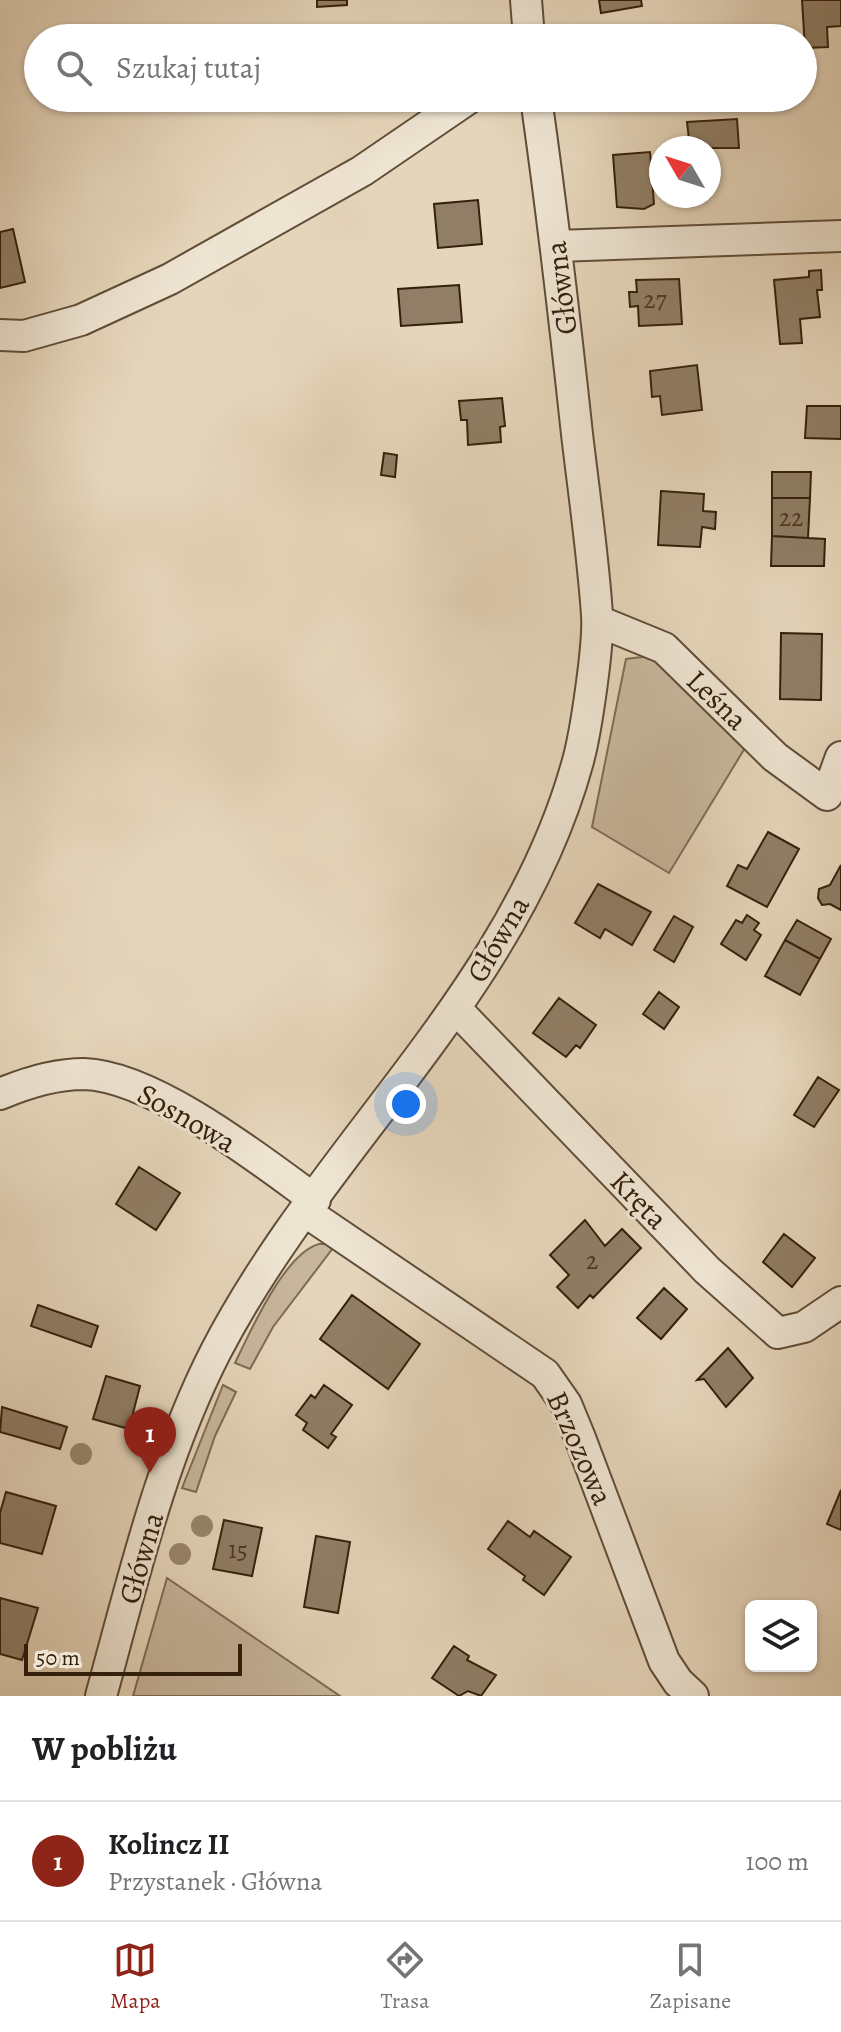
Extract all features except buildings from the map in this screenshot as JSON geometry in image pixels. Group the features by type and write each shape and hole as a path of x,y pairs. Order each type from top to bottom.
{"street":[{"path":"526,0 528,24"},
{"path":"0,335 24,336 81,320 170,279 362,171 448,112"},
{"name":"Główna","path":"101,1696 163,1480 216,1350 311,1206 456,1009 543,861 579,759 598,621 557,246 538,112"},
{"path":"557,246 841,236"},
{"name":"Leśna","path":"598,621 664,648 775,757 834,801 841,757"},
{"name":"Kręta","path":"456,1009 665,1228 778,1333 804,1327 841,1302"},
{"name":"Sosnowa","path":"0,1094 31,1081 84,1074 126,1082 178,1107 311,1206"},
{"name":"Brzozowa","path":"311,1206 545,1374 566,1404 664,1661 678,1682 693,1696"}],"shaded area":[{"path":"650,656 748,743 669,873 592,827 626,659"},
{"path":"319,1244 336,1244 273,1327 250,1369 235,1363 282,1277 306,1250"},
{"path":"223,1385 236,1392 215,1436 196,1492 182,1488"},
{"path":"167,1578 340,1696 133,1696"}],"place":[{"name":"Kolincz II","path":"150,1473"}]}
